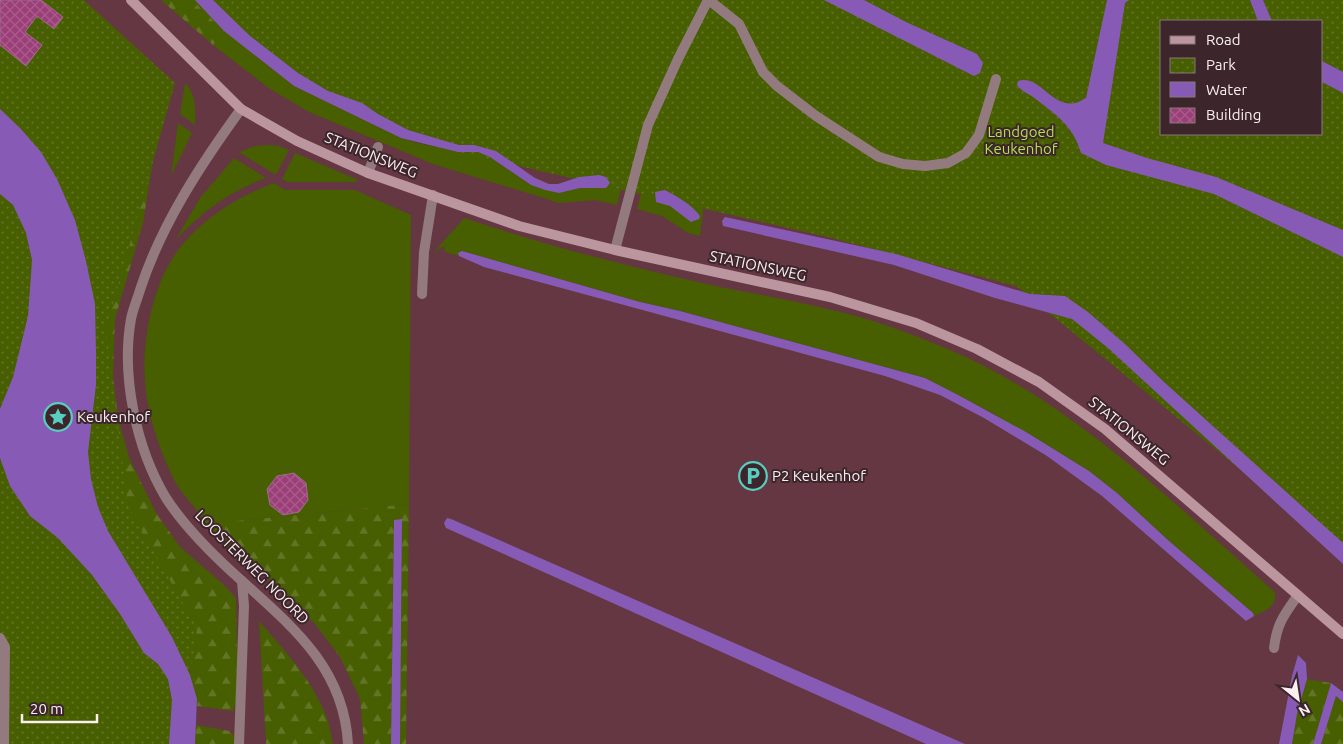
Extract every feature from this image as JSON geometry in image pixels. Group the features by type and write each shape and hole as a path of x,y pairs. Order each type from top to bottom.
{"main road":[{"name":"STATIONSWEG","path":"131,0 241,109 297,141 368,173 519,226 615,250 830,297 916,322 977,349 1039,382 1105,429 1343,634"}],"street":[{"path":"615,250 648,125 678,59 708,0 739,24 763,72 776,86 816,116 880,157 903,164 925,166 948,163 966,153 979,135 996,79"},
{"name":"LOOSTERWEG NOORD","path":"241,109 216,143 180,203 149,264 131,319 128,372 134,416 146,458 166,498 204,545 279,614 317,656 337,691 347,731 348,744"},
{"path":"368,173 378,146"},
{"path":"422,294 424,252 433,195"},
{"path":"239,744 244,606 242,581"},
{"path":"1274,648 1279,625 1298,596"},
{"path":"0,638 5,647 4,744"}],"green space":[{"name":"Keukenhof","path":"0,0 84,0 175,83 106,329 128,506 197,628 183,726 183,744 0,744"},
{"path":"161,0 195,0 224,31 213,45"},
{"name":"Landgoed Keukenhof","path":"192,0 1343,0 1343,549 1275,498 1016,286 827,237 424,144 239,45"},
{"path":"86,2 162,103 143,223 115,319 113,376 118,419 130,460 156,513 180,547 224,585 236,598 238,695 233,711 197,706 197,699 108,531"},
{"path":"224,31 294,86 401,138 425,145 477,152 490,157 531,185 559,193 580,188 606,188 632,146 617,205 595,200 559,203 433,164 309,112 270,89 213,45"},
{"path":"185,83 193,97 195,125 180,114"},
{"path":"178,123 192,133 171,176"},
{"path":"656,134 704,204 700,236 688,233 662,216 637,209"},
{"path":"256,146 279,146 289,150 277,173 274,174 239,152"},
{"path":"295,153 358,180 356,182 287,182 282,179"},
{"path":"234,158 266,178 241,189 218,203 196,219 176,239 200,198"},
{"path":"274,183 285,190 355,190 411,215 409,504 206,524 172,477 155,433 148,407 146,389 145,349 154,299 166,269 194,232 232,203"},
{"path":"464,218 527,238 623,264 875,321 950,350 995,372 1081,426 1161,491 1275,592 1274,601 1269,608 1254,616 1253,613 1169,541 1117,493 1089,471 1026,432 925,378 680,311 640,302 462,251 458,253 459,256 445,252 444,246 433,253"},
{"path":"409,504 406,744 400,744 402,519 394,520 391,744 364,744 360,699 340,657 315,624 267,578 226,546 206,524"},
{"path":"259,621 298,668 315,694 328,721 333,744 266,744"},
{"path":"1307,679 1331,683 1313,744 1292,744 1297,714"},
{"path":"1336,696 1343,702 1343,744 1321,744"},
{"path":"196,725 229,731 237,739 237,744 195,744"}],"water":[{"path":"195,0 213,0 249,35 298,73 328,91 362,103 408,130 459,145 474,145 496,151 535,178 549,184 558,184 579,177 599,175 606,177 610,183 606,188 580,188 559,193 545,190 531,185 490,157 478,152 458,152 401,138 294,86 224,31"},
{"path":"824,0 864,0 906,22 977,54 983,63 980,73 974,76"},
{"path":"1107,0 1129,0 1125,3 1103,143 1147,158 1216,177 1343,230 1343,257 1214,194 1106,165 1081,153 1078,143 1068,127 1049,109 1017,85 1018,81 1026,80 1033,82 1059,101 1067,103 1076,103 1086,98"},
{"path":"1250,0 1263,0 1272,20 1258,20"},
{"path":"1323,62 1343,72 1343,93 1323,83"},
{"path":"0,109 41,152 57,179 75,220 95,304 96,385 88,452 91,479 98,507 108,531 172,637 190,675 197,699 195,744 169,744 172,700 168,679 158,664 144,653 120,614 92,575 58,538 30,516 10,486 0,458 0,409 13,377 28,316 32,260 26,233 13,205 0,194"},
{"path":"665,190 693,208 700,216 699,219 691,222 670,206 656,202 655,192"},
{"path":"725,217 896,254 1030,294 1065,296 1088,312 1126,345 1164,382 1343,543 1343,564 1108,348 1072,319 995,298 894,265 723,226 722,221"},
{"path":"462,251 640,302 680,311 925,378 1026,432 1089,471 1117,493 1169,541 1253,613 1254,616 1246,621 1102,496 1047,456 984,418 940,395 885,376 484,267 459,256 458,253"},
{"path":"447,518 965,744 926,744 446,528 444,523"},
{"path":"402,519 400,744 391,744 394,520"},
{"path":"1298,655 1306,663 1307,679 1297,714 1292,744 1279,744 1292,676"},
{"path":"1331,683 1343,692 1343,702 1336,696 1321,744 1313,744"}],"building":[{"path":"0,0 41,0 63,17 54,29 37,16 25,32 42,45 26,66 0,45"},
{"path":"294,473 306,483 308,500 299,512 283,515 270,505 267,489 277,476"}],"place":[{"name":"Keukenhof","path":"58,417"},
{"name":"P2 Keukenhof","path":"753,476"}]}
